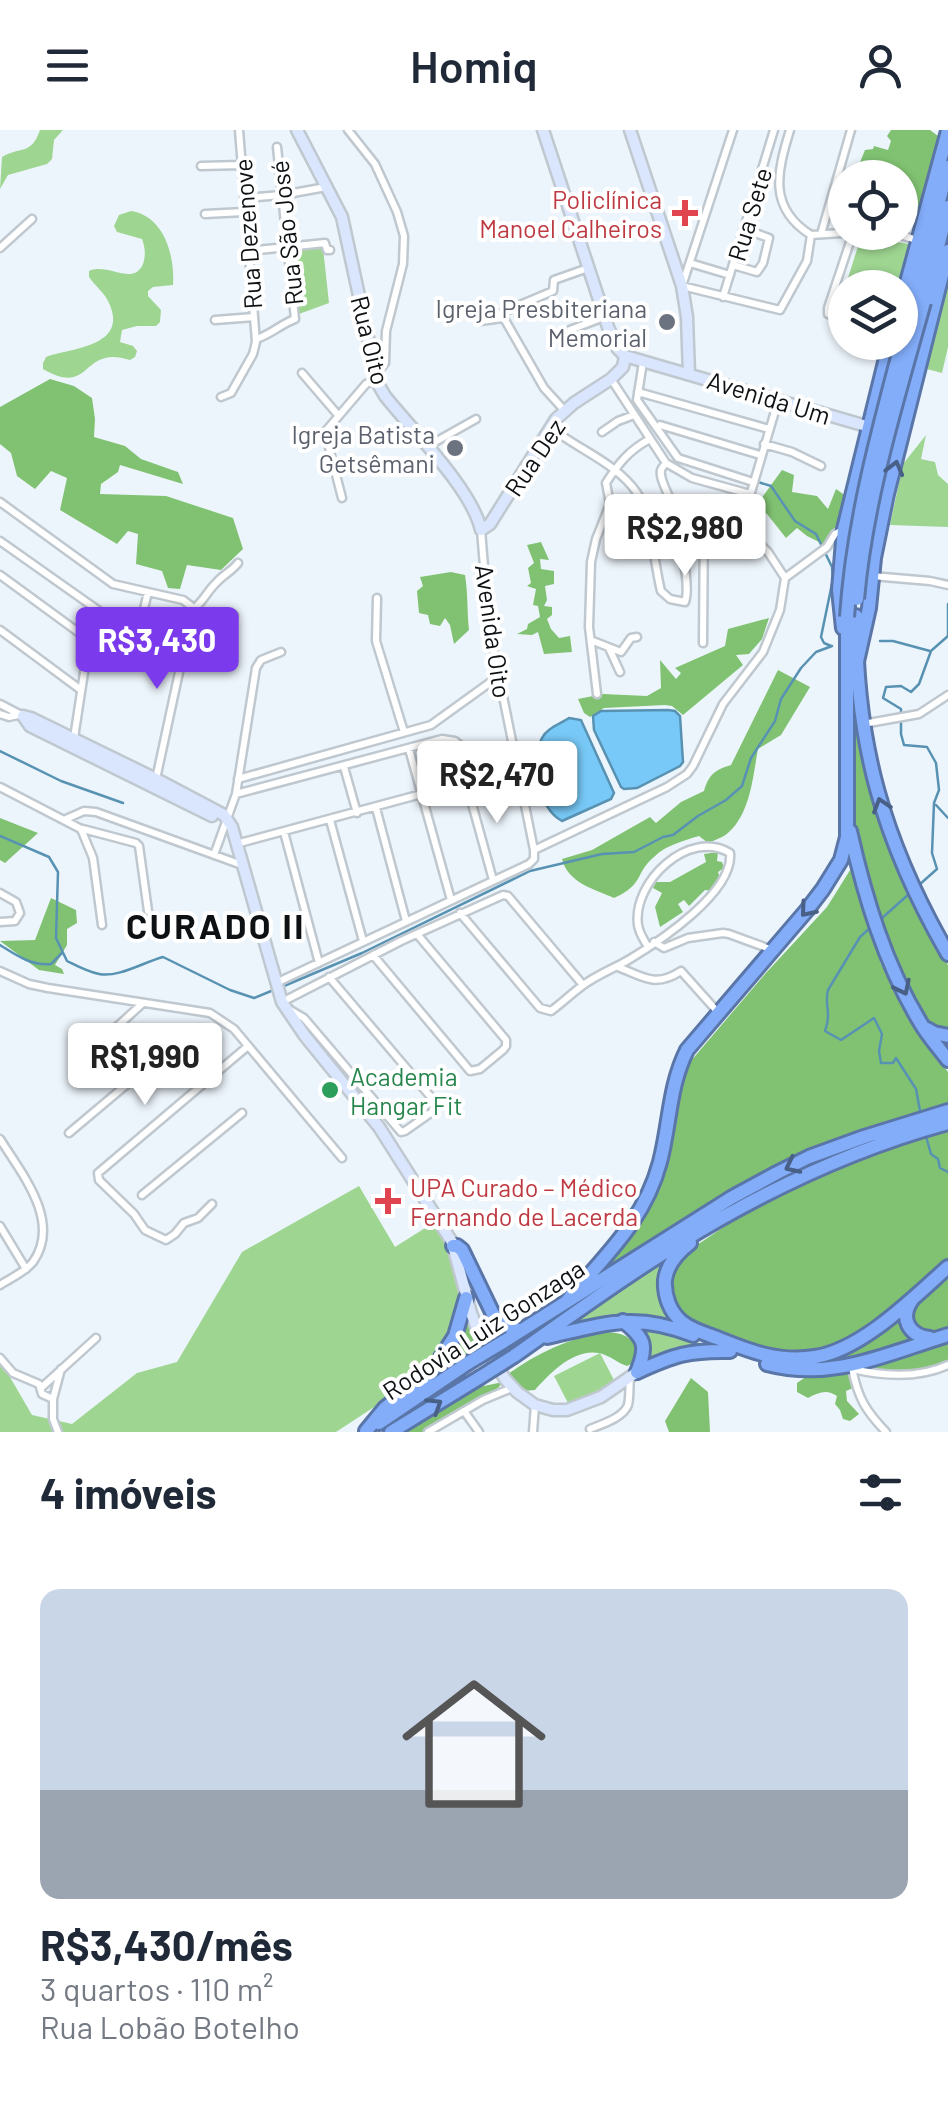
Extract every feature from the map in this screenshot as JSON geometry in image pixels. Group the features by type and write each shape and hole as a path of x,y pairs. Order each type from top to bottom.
{"highway":[{"path":"911,270 948,131"},
{"path":"918,301 948,167"},
{"path":"918,301 948,208"},
{"path":"856,666 884,511 948,250"},
{"path":"567,1301 639,1214 660,1163 672,1089 687,1050 807,910 841,860 848,824 846,640 839,590 844,528 886,360"},
{"path":"901,360 857,526 851,567 852,617 862,724 872,776 905,872 948,954"},
{"path":"846,640 852,617"},
{"path":"848,824 870,910 886,951 921,1024 948,1060"},
{"path":"932,927 948,942"},
{"path":"921,1024 948,1036"},
{"name":"Rodovia Luiz Gonzaga","path":"392,1432 514,1356 675,1245 750,1202 948,1111"},
{"name":"Rodovia Luiz Gonzaga","path":"366,1432 730,1198 836,1147 917,1125 948,1122"},
{"path":"750,1202 681,1250 669,1266 665,1286 672,1312 684,1323 760,1355 816,1357 836,1351 916,1296 948,1266"},
{"path":"454,1246 462,1250 498,1320 520,1331"},
{"path":"916,1296 906,1311 912,1331 924,1338 945,1336"},
{"path":"366,1432 385,1408 431,1373 455,1336 466,1298"},
{"path":"539,1338 623,1321 667,1324 774,1366 824,1369 852,1368 945,1336"},
{"path":"623,1321 643,1342 644,1350 634,1374"},
{"path":"634,1374 690,1352 730,1351"}],"street":[{"name":"Rua Dezenove","path":"221,397 231,392 256,339 239,130"},
{"name":"Rua Oito","path":"297,130 345,228 375,374 385,396 471,504 481,530"},
{"path":"342,498 325,435 386,360 386,331 403,264 404,236 375,164 348,130"},
{"path":"542,130 614,341 635,360 637,400 678,458 754,482"},
{"path":"630,130 682,286 689,374"},
{"path":"682,286 733,130"},
{"name":"Rua Sete","path":"723,298 774,130"},
{"path":"790,130 780,164 783,209 810,235 828,234"},
{"path":"822,234 850,130"},
{"name":"Rua São José","path":"277,147 295,318"},
{"path":"201,166 241,165"},
{"path":"244,198 328,187"},
{"path":"205,214 244,212"},
{"path":"0,248 32,219"},
{"path":"733,266 757,272 763,263 768,238 744,230"},
{"path":"682,286 782,309 807,261 810,235"},
{"path":"248,251 326,243 330,250"},
{"path":"690,263 730,275"},
{"path":"475,308 481,321 502,315 553,291 554,280 588,268"},
{"path":"502,315 544,388 564,411"},
{"path":"215,320 254,317"},
{"path":"570,330 605,317"},
{"name":"Rua Dezenove","path":"256,339 295,318"},
{"name":"Avenida Um","path":"635,360 902,436"},
{"name":"Rua Dez","path":"481,530 490,524 564,411 635,360"},
{"path":"302,373 338,415"},
{"path":"612,379 666,464 692,478 750,494"},
{"path":"638,392 768,429"},
{"path":"738,528 778,400"},
{"path":"602,432 634,414"},
{"path":"427,447 476,419"},
{"path":"660,425 760,455"},
{"path":"550,427 636,491 662,594 685,602 687,581 661,475 666,464"},
{"path":"597,694 589,626 591,562 609,508 606,484 621,460 650,438"},
{"path":"764,444 821,466"},
{"path":"280,995 319,962 531,862 534,850 687,774 722,704 763,652 780,610 785,578 768,552 738,528 670,500"},
{"path":"0,502 109,581 187,602 192,610 155,782"},
{"path":"703,643 704,514"},
{"path":"785,578 827,547 844,528"},
{"name":"Avenida Oito","path":"481,530 488,613 534,850"},
{"path":"0,540 102,613 140,623"},
{"path":"192,610 238,563"},
{"path":"0,575 89,640 182,659"},
{"path":"872,576 948,585"},
{"path":"134,650 148,592"},
{"path":"378,598 376,641 404,732"},
{"path":"214,646 234,615"},
{"path":"0,630 81,690"},
{"path":"592,641 621,652 631,638 637,637"},
{"path":"74,739 89,640"},
{"path":"609,648 620,672"},
{"path":"214,855 236,794 256,668 268,656 281,652"},
{"path":"238,779 435,723 499,676"},
{"path":"862,724 919,714 947,697"},
{"path":"0,704 74,739 222,821 227,820"},
{"path":"0,714 21,715"},
{"path":"21,715 30,726 155,782"},
{"path":"236,794 442,739 452,740 512,788 522,790"},
{"path":"409,749 451,900"},
{"path":"344,766 357,812"},
{"path":"236,844 493,774"},
{"path":"466,782 492,880"},
{"path":"0,787 82,829 136,843 148,912"},
{"path":"376,808 406,921"},
{"path":"66,820 84,811 96,812 242,865"},
{"path":"227,820 280,995 305,1036 379,1127 454,1246 481,1339 512,1388 535,1406 567,1410 601,1396 634,1374"},
{"path":"330,820 364,942"},
{"path":"82,829 94,858 102,924"},
{"path":"284,832 319,962"},
{"path":"460,913 545,1011 551,1011 583,984 617,967 651,945 671,932 718,889 731,863 730,853 714,846 672,859 654,877 641,900 638,927 651,945 661,948 688,938 729,934 771,950"},
{"path":"0,893 16,902 20,914 10,923 0,922"},
{"path":"280,995 329,977 498,896 508,896 583,984"},
{"path":"373,955 465,1066 476,1071 507,1043 417,934"},
{"path":"617,967 652,980 667,980 681,971 714,1009"},
{"path":"0,971 48,988 210,1013 234,1029 342,1158"},
{"path":"280,995 304,1018 391,1123 401,1132 406,1131 432,1112 433,1101 329,977"},
{"path":"100,1043 144,1002"},
{"path":"212,1204 166,1240 145,1230 99,1180 98,1173 248,1046"},
{"path":"69,1133 164,1054"},
{"path":"142,1195 242,1114"},
{"path":"0,1139 42,1215 36,1255 26,1268 0,1285"},
{"path":"0,1226 26,1268"},
{"path":"41,1388 96,1338"},
{"path":"0,1358 13,1373 39,1384 42,1394 53,1399"},
{"path":"886,1432 868,1413 858,1394 852,1368 878,1374 912,1374 948,1365"},
{"path":"58,1432 52,1412 62,1368"},
{"path":"590,1429 624,1410 634,1374"},
{"path":"428,1432 512,1388"},
{"path":"533,1432 535,1406"},
{"path":"464,1411 479,1432"}],"green space":[{"path":"40,130 63,130 54,140 52,159 8,175 0,189 2,157 29,147"},
{"path":"891,130 930,130 938,136 918,214 918,160 861,160 865,150 874,146 888,150 891,141 887,136"},
{"path":"131,211 152,220 165,239 172,261 173,285 148,291 161,310 160,322 156,326 122,330 120,342 137,351 130,360 102,359 71,378 43,369 46,357 94,343 111,329 109,303 89,277 89,271 139,271 145,257 142,239 117,232 114,226 119,215"},
{"path":"323,248 329,303 299,314 293,250"},
{"path":"857,250 908,250 903,270 850,270"},
{"path":"948,271 948,347 942,373 923,368"},
{"path":"50,379 74,386 92,398 94,437 125,446 141,459 178,472 183,484 120,465 118,472 101,484 100,494 166,496 233,518 243,549 221,570 187,565 180,589 168,588 162,571 136,564 138,534 128,531 117,544 60,510 67,478 51,471 35,489 17,476 11,453 0,444 0,407"},
{"path":"926,435 921,459 935,462 938,475 948,484 948,527 890,525 903,464"},
{"path":"782,470 794,475 792,492 817,496 828,509 836,489 846,496 827,546 797,528 786,538 767,514 755,507"},
{"path":"541,542 549,560 540,559 541,569 554,571 554,584 545,586 544,606 552,607 552,615 547,619 559,638 570,636 572,652 544,654 538,632 517,634 540,617 538,606 533,605 536,589 527,586 531,583 528,568 534,563 527,545"},
{"path":"451,572 465,575 469,630 454,644 445,618 440,626 430,624 428,615 419,613 417,591 423,586 420,577"},
{"path":"769,618 762,639 749,654 736,655 743,665 683,715 665,705 604,708 590,717 584,713 578,699 603,694 647,696 661,688 660,660 676,679 681,673 675,668 725,646 728,629"},
{"path":"778,670 810,687 781,735 758,749 747,804 729,832 708,843 699,836 664,849 648,863 631,888 614,898 570,874 562,859 592,850 650,817 656,823 681,802 704,791 713,774 731,765"},
{"path":"853,684 861,746 881,830 905,888 948,965 948,1031 928,1026 906,988 859,859 851,778"},
{"path":"0,818 38,833 5,863 0,860"},
{"path":"718,852 717,861 724,868 718,872 720,878 713,891 705,890 689,906 684,900 678,904 683,912 660,927 655,907 662,893 653,888 656,882 670,882 706,862 704,854"},
{"path":"852,867 881,964 925,1041 948,1072 948,1104 839,1140 750,1180 676,1224 581,1289 648,1206 684,1069 827,907"},
{"path":"51,898 76,910 77,923 67,929 67,945 55,965 64,974 39,970 0,941 35,940"},
{"path":"948,1130 948,1259 859,1336 827,1350 797,1355 760,1350 697,1326 682,1317 672,1302 670,1275 685,1253 758,1204 894,1144"},
{"path":"359,1186 395,1247 433,1223 452,1253 461,1300 449,1341 425,1371 391,1396 336,1432 0,1432 0,1360 32,1415 72,1424 137,1373 177,1362 242,1252"},
{"path":"677,1250 675,1322 565,1330 573,1321"},
{"path":"948,1275 948,1332 923,1331 912,1320 915,1308"},
{"path":"465,1307 482,1350 422,1389"},
{"path":"899,1315 904,1331 916,1341 846,1363 802,1366 843,1356"},
{"path":"632,1326 673,1333 714,1348 644,1367"},
{"path":"603,1332 629,1338 635,1347 635,1362 627,1366 605,1355 585,1353 566,1362 535,1390 522,1391 510,1379 508,1374 541,1354"},
{"path":"948,1340 948,1363 908,1374 858,1368"},
{"path":"600,1353 615,1382 569,1405 554,1376"},
{"path":"851,1374 853,1388 846,1391 847,1401 859,1414 850,1421 843,1419 835,1404 837,1396 823,1392 808,1398 797,1392 797,1383 807,1376"},
{"path":"691,1378 708,1392 710,1432 669,1432 665,1421"},
{"path":"503,1382 426,1432 402,1432 479,1387"}],"water":[{"path":"668,710 680,716 683,762 637,788 624,789 594,730 593,716 601,711"},
{"path":"569,718 581,720 614,793 611,799 562,821 542,796 537,759 544,735"}],"waterway":[{"path":"758,482 771,486 795,521 816,534 832,567 821,637 831,646"},
{"path":"932,650 948,636 948,604"},
{"path":"880,641 930,651"},
{"path":"284,986 362,953 530,871 602,854 634,852 673,835 742,786 751,758 775,721 781,699 816,652 832,646"},
{"path":"919,885 937,869 932,853 934,803 939,790 936,763 927,747 904,745 901,709 883,698 886,687 901,686 911,692 919,684 931,651"},
{"path":"0,751 61,781 123,803"},
{"path":"936,805 948,818"},
{"path":"0,836 49,857 58,872 56,938 67,961 106,975 163,957 254,998 276,989"},
{"path":"881,919 909,894"},
{"path":"870,928 860,937 828,990 825,1031 841,1040 874,1018 882,1034 881,1063 893,1063 896,1058 916,1089 921,1116"},
{"path":"0,945 37,963 51,964 62,953"},
{"path":"925,1133 931,1154 938,1159 940,1168 948,1172"}],"place":[{"name":"Policlínica Manoel Calheiros","path":"685,213"},
{"name":"Igreja Presbiteriana Memorial","path":"667,322"},
{"name":"Igreja Batista Getsêmani","path":"455,448"},
{"name":"Academia Hangar Fit","path":"330,1090"},
{"name":"UPA Curado – Médico Fernando de Lacerda","path":"388,1201"}],"district":[{"name":"CURADO II","path":"216,925"}]}
